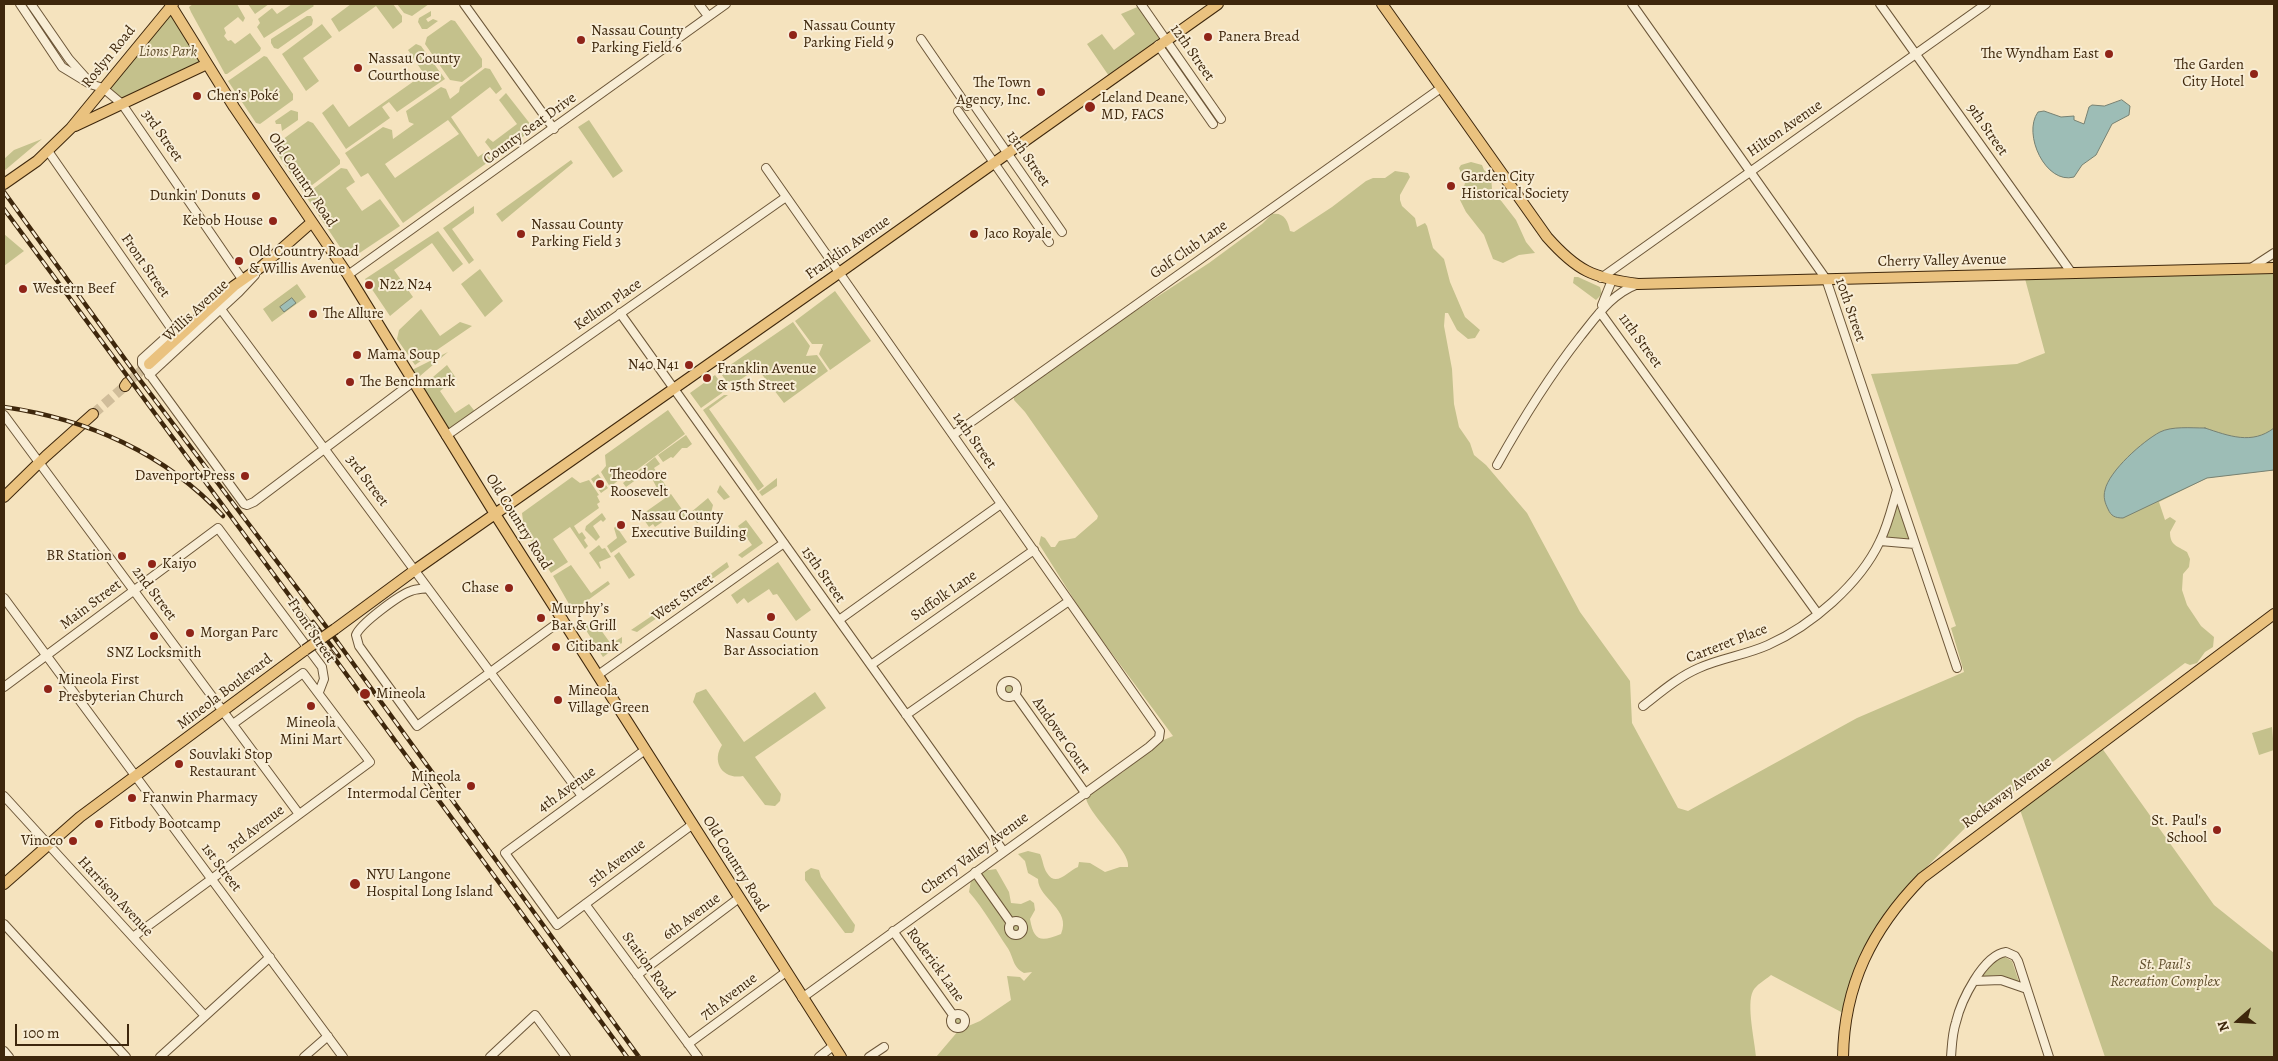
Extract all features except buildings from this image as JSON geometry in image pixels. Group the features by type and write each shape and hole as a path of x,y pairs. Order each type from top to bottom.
{"main road":[{"name":"Old Country Road","path":"171,4 207,64 348,275 495,514 841,1057"},
{"name":"Roslyn Road","path":"4,184 48,150 71,128 171,4"},
{"name":"Franklin Avenue","path":"495,514 1218,4"},
{"path":"1382,4 1547,236 1576,265 1601,278 1612,280"},
{"name":"Roslyn Road","path":"71,128 207,64"},
{"name":"Willis Avenue","path":"149,369 242,279 261,267 312,222"},
{"name":"Cherry Valley Avenue","path":"1612,280 1638,284 2274,268"},
{"path":"4,497 38,463 93,414"},
{"name":"Mineola Boulevard","path":"4,884 48,844 135,776 415,570 495,514"},
{"name":"Rockaway Avenue","path":"1843,1057 1847,1010 1859,970 1886,920 1904,896 1945,858 2274,614"}],"street":[{"path":"20,4 62,67 90,84 103,88"},
{"path":"31,4 69,59 90,84"},
{"path":"464,4 554,129"},
{"path":"699,4 708,16"},
{"name":"County Seat Drive","path":"348,275 726,4"},
{"name":"12th Street","path":"1141,4 1162,42 1213,124"},
{"name":"10th Street","path":"1632,4 1826,279 1956,668"},
{"name":"9th Street","path":"1880,4 2071,272"},
{"name":"Hilton Avenue","path":"1601,278 1750,170 1986,4"},
{"name":"13th Street","path":"920,39 1007,154 1062,232"},
{"name":"12th Street","path":"1162,42 1221,119"},
{"name":"3rd Street","path":"103,88 122,104 242,279"},
{"name":"Golf Club Lane","path":"953,434 1441,88"},
{"path":"958,111 1049,242"},
{"name":"Front Street","path":"48,150 173,331 141,360 149,369"},
{"name":"14th Street","path":"766,168 1160,731"},
{"name":"Kellum Place","path":"446,436 786,197"},
{"path":"2249,269 2274,253"},
{"name":"Willis Avenue","path":"149,369 249,282 261,267"},
{"name":"11th Street","path":"1612,280 1600,312 1818,614"},
{"path":"1496,465 1539,392 1600,312 1618,293 1638,284"},
{"name":"3rd Street","path":"220,308 582,796"},
{"name":"15th Street","path":"620,313 1004,852"},
{"path":"149,369 242,502 246,505 254,502 414,382"},
{"name":"2nd Street","path":"4,416 299,814"},
{"name":"Carteret Place","path":"1643,706 1694,670 1768,645 1818,614 1851,584 1880,541 1897,490"},
{"path":"838,620 1001,504"},
{"name":"Front Street","path":"218,528 320,664 324,672 324,678 319,692"},
{"name":"Main Street","path":"4,687 218,528"},
{"path":"1880,541 1915,544"},
{"name":"West Street","path":"598,675 784,543"},
{"name":"Suffolk Lane","path":"871,665 1034,550"},
{"path":"427,588 404,594 361,627 356,635 359,646 417,726 563,620"},
{"name":"1st Street","path":"4,598 343,1057"},
{"path":"906,715 1069,601"},
{"name":"Mineola Boulevard","path":"233,724 303,673 319,692"},
{"name":"3rd Avenue","path":"133,937 370,762 319,692"},
{"name":"Andover Court","path":"1015,694 1086,794"},
{"name":"Cherry Valley Avenue","path":"802,998 1086,794 1149,747 1159,738 1160,731"},
{"name":"4th Avenue","path":"558,925 505,853 646,750"},
{"name":"Harrison Avenue","path":"4,796 205,1016"},
{"name":"5th Avenue","path":"558,925 693,824"},
{"path":"975,872 1011,923"},
{"name":"6th Avenue","path":"637,975 740,898"},
{"name":"Station Road","path":"585,904 698,1057"},
{"path":"4,924 126,1057"},
{"name":"Roderick Lane","path":"893,931 953,1015"},
{"path":"1951,1057 1956,1021 1961,1006 1974,981 1994,956 2006,952 2015,956 2049,1057"},
{"path":"160,1057 270,957"},
{"name":"7th Avenue","path":"688,1044 786,972"},
{"path":"1974,981 2001,980 2027,989"},
{"path":"490,1057 535,1015 566,1057"},
{"path":"304,1057 328,1036"},
{"path":"819,1057 834,1046"},
{"path":"869,1057 884,1047"},
{"path":"4,1051 10,1057"}],"green space":[{"path":"193,4 237,4 245,18 243,22 238,17 224,28 226,33 224,36 228,41 231,40 235,44 250,33 261,48 260,51 225,74 191,12 189,7"},
{"path":"248,4 269,4 255,14"},
{"path":"292,4 312,4 314,6 264,38 257,27 260,23 258,19 272,8 277,14"},
{"path":"351,4 393,4 402,16 402,22 393,29 376,6 339,32 331,19"},
{"path":"397,4 429,4 412,16 404,13"},
{"name":"Lions Park","path":"171,5 207,64 122,104 103,88"},
{"path":"1142,5 1166,39 1111,79 1087,44 1102,34 1114,50 1135,34 1121,14"},
{"path":"431,11 431,16 426,19 428,22 433,19 438,21 427,29 422,29 418,22 419,18"},
{"path":"307,16 311,16 313,20 312,25 278,49 274,48 271,39"},
{"path":"451,20 455,21 482,59 482,67 462,82 450,80 425,44 427,37"},
{"path":"322,24 332,37 303,58 319,81 306,91 282,54"},
{"path":"416,44 421,46 445,79 397,112 389,102 382,107 390,118 346,149 322,113 333,104 349,127 424,74 408,50"},
{"path":"264,56 267,57 293,94 293,100 260,124 256,123 228,81"},
{"path":"485,68 490,69 502,89 496,94 490,87 451,117 478,157 485,152 491,160 403,223 368,173 361,177 345,153 383,127 392,130 393,139 414,124 409,122 406,111 441,87 446,89 450,99 459,92 460,87","holes":["448,120 459,134 395,178 385,164"]},
{"path":"506,93 531,125 531,131 496,156 485,142 488,138 493,142 517,124 499,100"},
{"path":"291,110 298,112 298,120 282,131 281,124 276,124 275,121"},
{"path":"589,120 623,171 613,178 578,127"},
{"path":"308,121 313,123 340,160 340,164 303,192 274,149 275,145"},
{"path":"42,139 4,171 4,159 14,150"},
{"path":"571,160 573,163 502,222 496,214"},
{"path":"1471,162 1482,165 1484,170 1491,176 1492,189 1516,220 1526,242 1535,253 1519,255 1503,263 1493,259 1484,235 1466,212 1460,200 1465,183 1459,168 1461,165"},
{"path":"341,168 347,169 355,182 346,188 362,211 380,199 400,226 352,258 346,256 305,195"},
{"path":"1395,171 1408,173 1410,177 1400,195 1402,206 1415,218 1417,227 1425,223 1427,226 1433,248 1444,259 1450,282 1465,317 1480,330 1475,338 1468,339 1457,330 1448,313 1445,313 1444,326 1452,369 1454,404 1459,427 1470,443 1474,455 1486,465 1527,513 1580,612 1630,681 1632,723 1678,808 1688,811 1857,718 1964,672 1951,628 1956,626 1871,374 2017,364 2045,353 2024,275 2274,268 2274,470 2207,478 2159,502 2165,520 2170,517 2176,521 2170,532 2171,540 2175,545 2187,552 2190,559 2189,567 2183,574 2182,590 2187,605 2201,626 2214,637 2213,647 2205,652 2197,663 2190,665 2185,663 1967,826 1912,882 1879,928 1843,1013 1771,975 1758,985 1753,991 1750,1005 1756,1057 936,1057 959,1030 980,1021 1011,1000 1007,976 1020,977 1024,981 1032,972 1024,973 1015,965 1007,947 969,892 971,880 982,871 996,869 1009,892 1011,903 1021,904 1030,900 1034,903 1035,910 1030,919 1036,936 1043,939 1061,934 1063,925 1059,911 1043,893 1038,879 1028,873 1025,861 1018,854 1028,851 1040,854 1046,871 1054,879 1062,877 1078,867 1079,862 1090,863 1105,872 1120,867 1128,867 1123,852 1092,811 1086,796 1123,772 1159,742 1173,736 1085,617 1039,544 1041,536 1045,538 1051,547 1055,547 1059,541 1075,538 1098,516 1025,412 1014,400 1014,395 1123,319 1209,263 1262,224 1272,214 1280,214 1287,221 1290,231 1294,232 1332,207 1366,181 1373,178 1385,178"},
{"path":"474,206 474,213 452,229 474,260 469,264 443,228"},
{"path":"438,231 463,264 453,272 432,243 394,270 413,297 390,316 365,279"},
{"path":"4,234 24,251 4,266"},
{"path":"480,269 503,301 485,317 461,284"},
{"path":"1574,277 1600,287 1602,294 1596,300 1573,283"},
{"path":"297,284 306,297 272,322 263,309"},
{"path":"835,291 871,341 830,370 819,354 823,344 812,344 795,321"},
{"path":"421,309 440,336 460,322 472,326 415,365 397,339 399,330"},
{"path":"793,322 810,346 806,356 817,355 828,371 784,403 757,368 733,385 728,384 720,372"},
{"path":"448,352 413,382 408,372"},
{"path":"447,365 456,378 440,391 455,413 469,404 477,414 446,436 419,389"},
{"path":"715,375 724,387 722,393 701,408 690,393"},
{"path":"724,395 728,395 709,409 764,486 758,491 703,410"},
{"path":"668,410 685,434 622,481 620,479 610,487 601,472 606,466 605,455"},
{"path":"686,435 692,444 687,448 682,448 673,458 671,457 663,462 658,455"},
{"path":"655,457 660,464 654,468 668,489 663,492 659,487 657,488 649,473 644,474 626,487 623,483"},
{"path":"598,474 608,488 601,493 591,479"},
{"path":"572,477 580,483 589,480 599,495 597,496 600,502 597,504 599,508 574,526 579,534 582,532 586,538 584,540 588,546 585,549 570,527 553,539 568,562 551,573 520,524 523,521 522,513"},
{"path":"777,478 777,486 762,496 759,492"},
{"path":"720,485 730,497 724,500 717,492"},
{"path":"671,494 686,515 683,518 679,512 672,511 668,514 668,518 655,527 653,524 649,527 638,511 641,509 644,513"},
{"path":"708,498 713,505 711,513 697,523 695,520 699,516 695,510 690,513"},
{"path":"1896,501 1909,539 1884,537"},
{"path":"602,513 606,519 593,526 600,537 596,541 585,530 586,526"},
{"path":"746,520 763,543 742,558 738,555 752,545 738,526"},
{"path":"616,526 627,542 611,553 607,546 617,538 614,528"},
{"path":"599,545 602,549 605,548 611,557 599,562 600,569 589,553"},
{"path":"619,552 635,575 629,579 614,556"},
{"path":"727,562 729,567 690,595 686,592"},
{"path":"778,562 811,610 796,621 777,594 773,595 769,589 748,603 744,598 737,604 731,595"},
{"path":"571,565 591,593 608,581 610,584 573,611 553,576"},
{"path":"662,609 664,613 637,632 631,630"},
{"path":"591,622 595,628 598,626 611,644 622,637 622,643 603,657 584,627"},
{"path":"1007,683 1011,683 1015,689 1011,695 1007,695 1003,691 1003,687"},
{"path":"706,689 744,742 815,692 826,708 755,757 781,794 780,801 775,806 765,805 743,776 736,777 730,775 721,768 718,758 722,745 693,702 696,693"},
{"path":"2272,727 2274,750 2259,755 2252,733"},
{"name":"St. Paul's Recreation Complex","path":"2099,744 2214,905 2274,953 2274,1057 2105,1057 2018,804"},
{"path":"811,868 819,870 821,877 855,925 852,933 845,933 805,880 805,872"},
{"path":"2003,956 2012,961 2019,982 1999,975 1982,977 1993,963"},
{"path":"956,1015 960,1015 964,1021 960,1027 956,1027 952,1023 952,1019"}],"water":[{"path":"2122,100 2130,106 2129,115 2112,124 2096,155 2082,165 2074,177 2064,177 2054,173 2046,166 2039,156 2033,133 2034,121 2038,112 2044,111 2061,117 2074,116 2074,120 2084,124 2089,107 2092,105 2104,106"},
{"path":"292,298 296,303 284,312 280,307"},
{"path":"2205,428 2223,434 2249,438 2266,433 2274,428 2274,470 2207,478 2123,518 2116,517 2110,513 2104,498 2108,482 2136,449 2153,436 2165,430"}],"tunnel":[{"path":"127,383 149,364"},
{"path":"93,414 125,386"}],"railway":[{"path":"4,192 140,380 331,633 639,1057"},
{"path":"4,209 314,629"},
{"path":"4,407 65,420 123,442 176,474 223,516"},
{"path":"313,622 339,656"},
{"path":"330,652 627,1057"}],"place":[{"name":"Nassau County Parking Field 9","path":"793,35"},
{"name":"Panera Bread","path":"1208,37"},
{"name":"Nassau County Parking Field 6","path":"581,40"},
{"name":"The Wyndham East","path":"2109,54"},
{"name":"Nassau County Courthouse","path":"358,68"},
{"name":"The Garden City Hotel","path":"2254,74"},
{"name":"The Town Agency, Inc.","path":"1041,92"},
{"name":"Chen’s Poké","path":"197,96"},
{"name":"Leland Deane, MD, FACS","path":"1090,107"},
{"name":"Garden City Historical Society","path":"1451,186"},
{"name":"Dunkin' Donuts","path":"256,196"},
{"name":"Kebob House","path":"273,221"},
{"name":"Nassau County Parking Field 3","path":"521,234"},
{"name":"Jaco Royale","path":"974,234"},
{"name":"Old Country Road & Willis Avenue","path":"239,261"},
{"name":"N22 N24","path":"369,285"},
{"name":"Western Beef","path":"23,289"},
{"name":"The Allure","path":"313,314"},
{"name":"Mama Soup","path":"357,355"},
{"name":"N40 N41","path":"689,365"},
{"name":"Franklin Avenue & 15th Street","path":"707,378"},
{"name":"The Benchmark","path":"350,382"},
{"name":"Davenport Press","path":"245,476"},
{"name":"Theodore Roosevelt","path":"600,484"},
{"name":"Nassau County Executive Building","path":"621,525"},
{"name":"BR Station","path":"122,556"},
{"name":"Kaiyo","path":"152,564"},
{"name":"Chase","path":"509,588"},
{"name":"Nassau County Bar Association","path":"771,617"},
{"name":"Murphy’s Bar & Grill","path":"541,618"},
{"name":"Morgan Parc","path":"190,633"},
{"name":"SNZ Locksmith","path":"154,636"},
{"name":"Citibank","path":"556,647"},
{"name":"Mineola First Presbyterian Church","path":"48,689"},
{"name":"Mineola","path":"365,694"},
{"name":"Mineola Village Green","path":"558,700"},
{"name":"Mineola Mini Mart","path":"311,706"},
{"name":"Souvlaki Stop Restaurant","path":"179,764"},
{"name":"Mineola Intermodal Center","path":"471,786"},
{"name":"Franwin Pharmacy","path":"132,798"},
{"name":"Fitbody Bootcamp","path":"99,824"},
{"name":"St. Paul's School","path":"2217,830"},
{"name":"Vinoco","path":"73,841"},
{"name":"NYU Langone Hospital Long Island","path":"355,884"}]}
